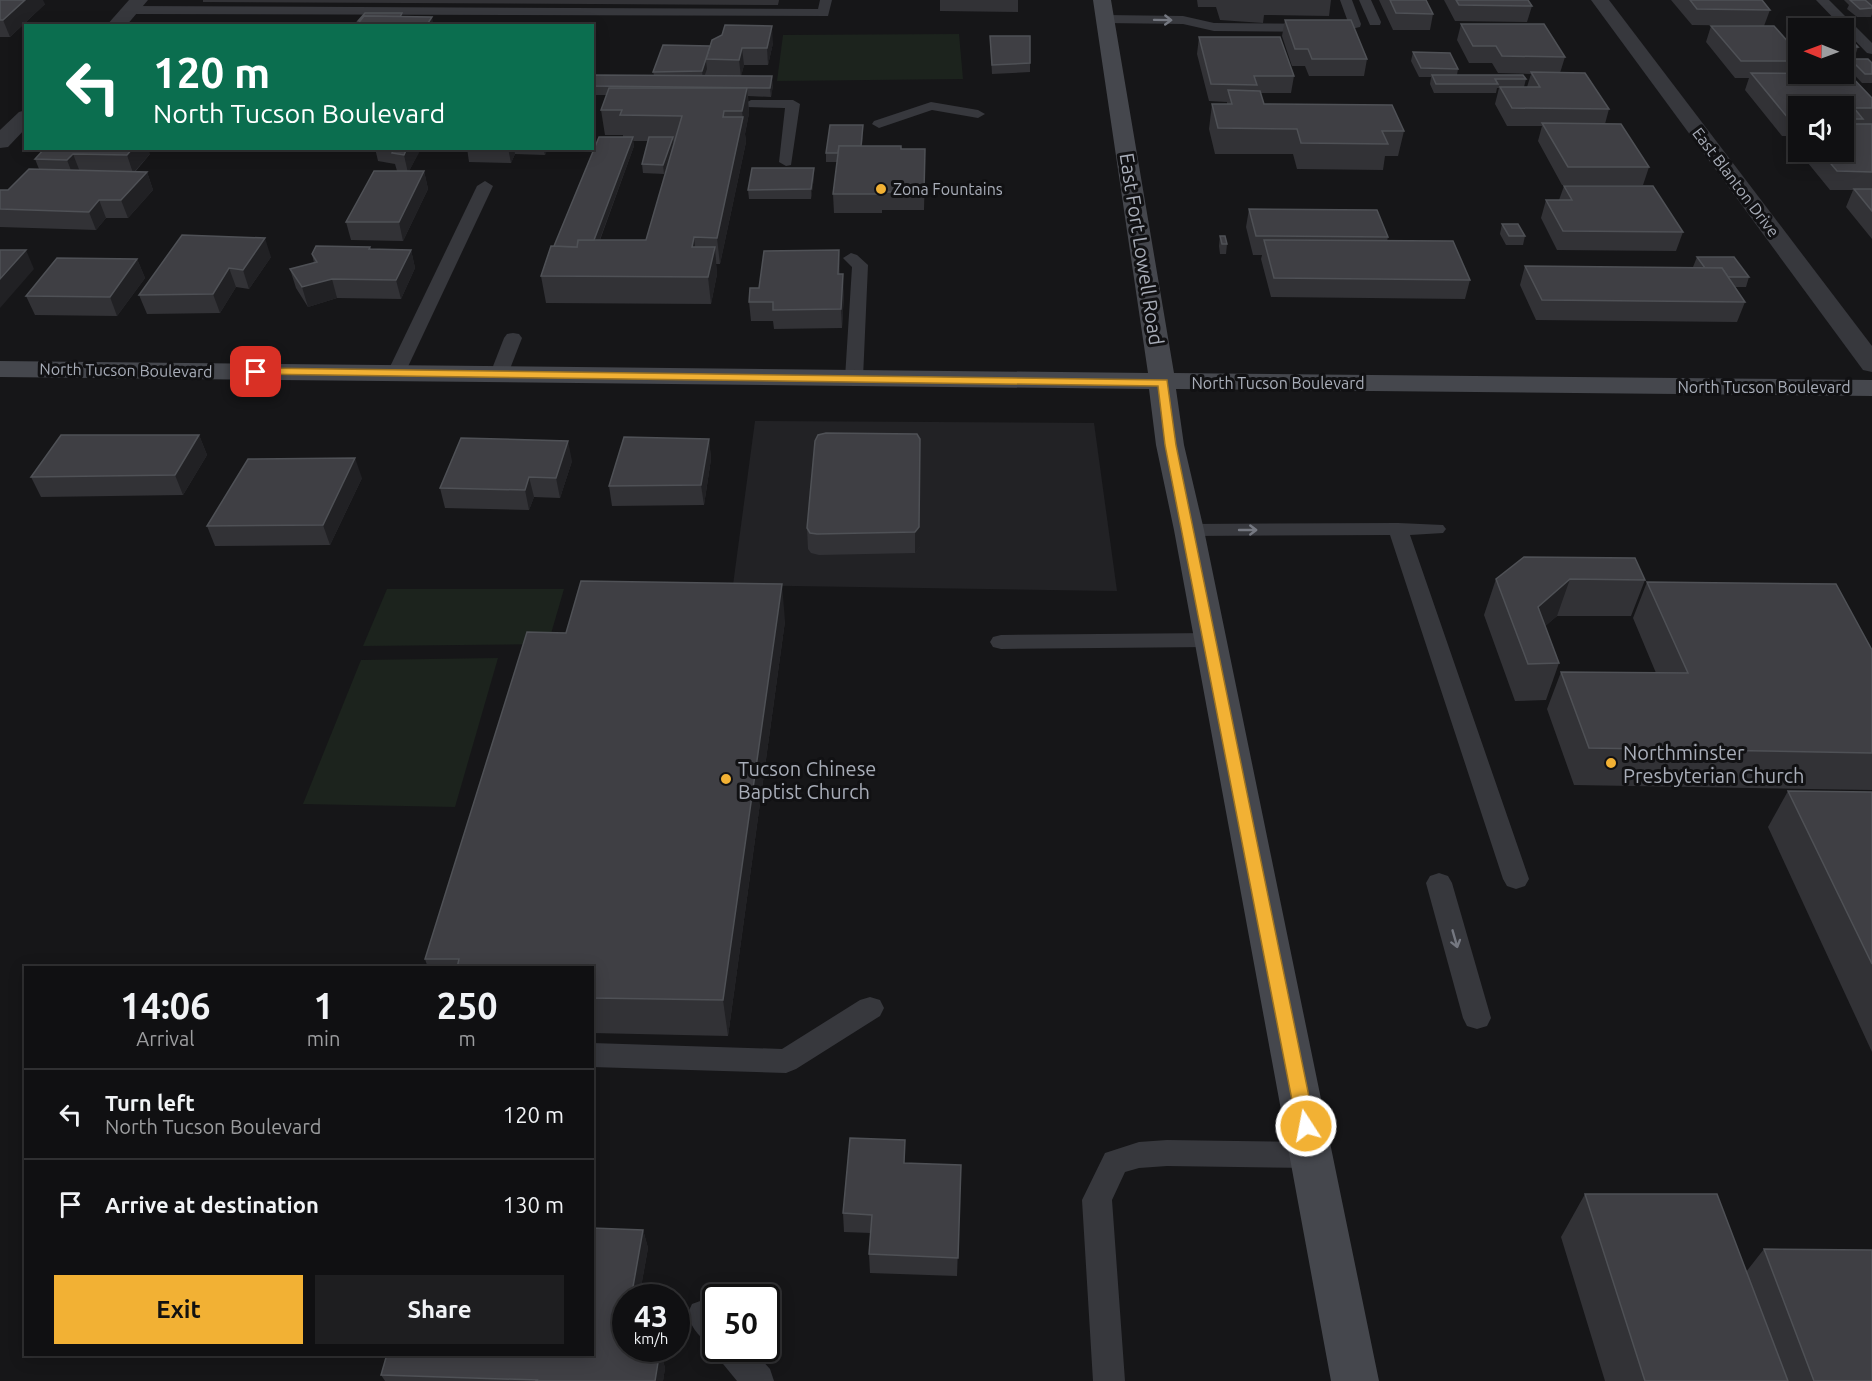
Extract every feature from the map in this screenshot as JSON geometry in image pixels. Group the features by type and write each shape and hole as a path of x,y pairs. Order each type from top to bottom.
{"main road":[{"name":"East Fort Lowell Road","path":"1103,9 1163,382 1170,445 1211,640 1355,1381"},
{"name":"North Tucson Boulevard","path":"0,369 1872,388"}],"street":[{"name":"East Blanton Drive","path":"1600,0 1872,364"},
{"path":"117,24 134,5"},
{"path":"0,142 24,118"}],"lane":[{"path":"134,5 824,13 826,0"},
{"path":"1103,9 1183,20 1214,27 1338,28 1355,24 1346,0"},
{"path":"1365,0 1375,22"},
{"path":"1821,0 1872,50"},
{"path":"751,104 793,104 786,162"},
{"path":"879,124 931,106 978,114"},
{"path":"396,373 485,186"},
{"path":"851,258 860,265 854,378"},
{"path":"499,374 513,338"},
{"path":"1189,530 1436,529"},
{"path":"1398,530 1516,879"},
{"path":"1001,642 1211,640"},
{"path":"1439,883 1477,1018"},
{"path":"594,1055 786,1061 870,1008"},
{"path":"1109,1381 1097,1200 1114,1162 1139,1155 1167,1153 1311,1155"},
{"path":"742,1362 758,1381"}],"shaded area":[{"path":"959,34 963,79 777,81 783,35"},
{"path":"755,421 1094,423 1117,591 733,585"},
{"path":"387,589 564,589 548,644 363,646"},
{"path":"498,658 455,807 303,804 361,660"}],"building":[{"path":"0,0 25,0 3,20 0,20"},
{"path":"1390,0 1426,0 1433,14 1396,13"},
{"path":"1456,0 1528,0 1532,6 1459,5"},
{"path":"1690,0 1762,0 1770,10 1697,9"},
{"path":"1850,0 1865,0 1872,8 1860,9"},
{"path":"365,13 402,13 400,17 364,16 358,21"},
{"path":"364,16 432,17 427,24 358,24"},
{"path":"1285,20 1351,20 1367,59 1312,59 1308,49 1295,49"},
{"path":"1461,24 1544,24 1565,57 1502,56 1496,46 1473,46"},
{"path":"725,25 772,26 767,48 742,48 739,60 706,59 712,40 722,35"},
{"path":"1711,26 1774,26 1788,42 1788,61 1741,61"},
{"path":"990,36 1030,36 1030,63 992,65"},
{"path":"1199,37 1280,37 1294,76 1254,76 1257,85 1211,84"},
{"path":"663,45 710,46 702,71 653,72"},
{"path":"1413,52 1450,53 1458,69 1421,68"},
{"path":"1854,59 1868,59 1872,63 1872,74 1865,74 1854,63"},
{"path":"1531,72 1585,73 1609,109 1512,108 1500,87 1540,87"},
{"path":"1751,73 1788,73 1788,84 1854,84 1854,79 1872,98 1872,108 1854,108 1854,96 1788,96 1788,118"},
{"path":"594,75 772,76 770,88 594,86"},
{"path":"1432,75 1523,75 1526,79 1495,79 1498,84 1436,84"},
{"path":"609,88 747,88 742,111 724,111 723,117 743,117 717,238 694,237 692,247 715,247 708,277 541,276 551,246 577,247 578,240 646,240 682,116 620,115 622,110 601,110"},
{"path":"1228,90 1260,91 1264,104 1392,105 1404,131 1382,131 1388,144 1301,143 1297,129 1218,128 1212,104 1232,104"},
{"path":"1854,108 1863,119 1854,119"},
{"path":"1542,123 1621,124 1649,167 1568,167"},
{"path":"1854,124 1872,124 1872,172 1837,171 1829,162 1854,162"},
{"path":"830,125 863,125 861,146 839,146 838,153 826,153"},
{"path":"599,137 633,137 594,240 578,240 577,247 554,246 594,150"},
{"path":"649,137 673,137 663,165 642,164"},
{"path":"839,146 901,146 901,149 925,149 924,192 833,194"},
{"path":"43,150 131,150 127,155 73,154 67,160 35,159"},
{"path":"393,150 406,150 404,155 392,153"},
{"path":"752,168 814,168 811,189 748,190"},
{"path":"29,169 147,172 121,200 99,200 89,212 0,209 0,190 8,190"},
{"path":"374,171 424,171 399,222 346,222"},
{"path":"1564,186 1653,186 1683,232 1563,231 1546,200 1572,200"},
{"path":"1854,189 1872,189 1872,211"},
{"path":"1249,209 1377,210 1388,237 1256,236"},
{"path":"1502,224 1518,224 1525,236 1509,236"},
{"path":"182,235 265,238 243,270 229,268 213,294 139,295"},
{"path":"1220,236 1225,236 1227,244 1222,244"},
{"path":"1264,240 1453,241 1470,280 1274,278"},
{"path":"316,246 411,250 396,280 332,279 302,287 290,269 317,262 312,254"},
{"path":"0,250 26,250 0,279"},
{"path":"839,250 838,274 843,274 841,309 773,310 773,302 749,302 750,288 759,288 764,251"},
{"path":"1697,257 1734,257 1749,277 1728,277 1722,268 1705,268"},
{"path":"57,258 137,259 110,297 26,296"},
{"path":"1525,266 1722,268 1745,302 1542,300"},
{"path":"826,433 917,434 920,439 919,527 915,532 810,533 807,528 815,441 818,435"},
{"path":"61,435 199,435 175,475 31,477"},
{"path":"624,437 709,439 701,485 609,486"},
{"path":"461,438 568,441 556,478 529,477 525,490 440,488"},
{"path":"355,458 323,525 207,526 248,459"},
{"path":"1524,557 1635,558 1645,580 1570,579 1538,607 1559,663 1528,664 1496,579"},
{"path":"581,581 782,584 723,1000 594,998 594,966 457,966 459,959 425,959 527,632 566,633"},
{"path":"1647,582 1836,584 1872,650 1872,753 1589,748 1561,672 1688,673"},
{"path":"1788,791 1872,792 1872,964"},
{"path":"850,1138 905,1140 904,1163 961,1165 958,1258 869,1254 872,1215 843,1213"},
{"path":"1585,1194 1717,1194 1788,1381 1645,1381"},
{"path":"594,1228 643,1230 633,1284 612,1284 612,1362 658,1362 655,1381 381,1375 386,1356 594,1356"},
{"path":"1764,1249 1872,1250 1872,1381 1814,1381"}],"place":[{"name":"Zona Fountains","path":"881,189"},
{"name":"Northminster Presbyterian Church","path":"1611,763"},
{"name":"Tucson Chinese Baptist Church","path":"726,779"}],"route":[{"path":"256,372 1163,382 1170,445 1189,530 1306,1126"}]}
